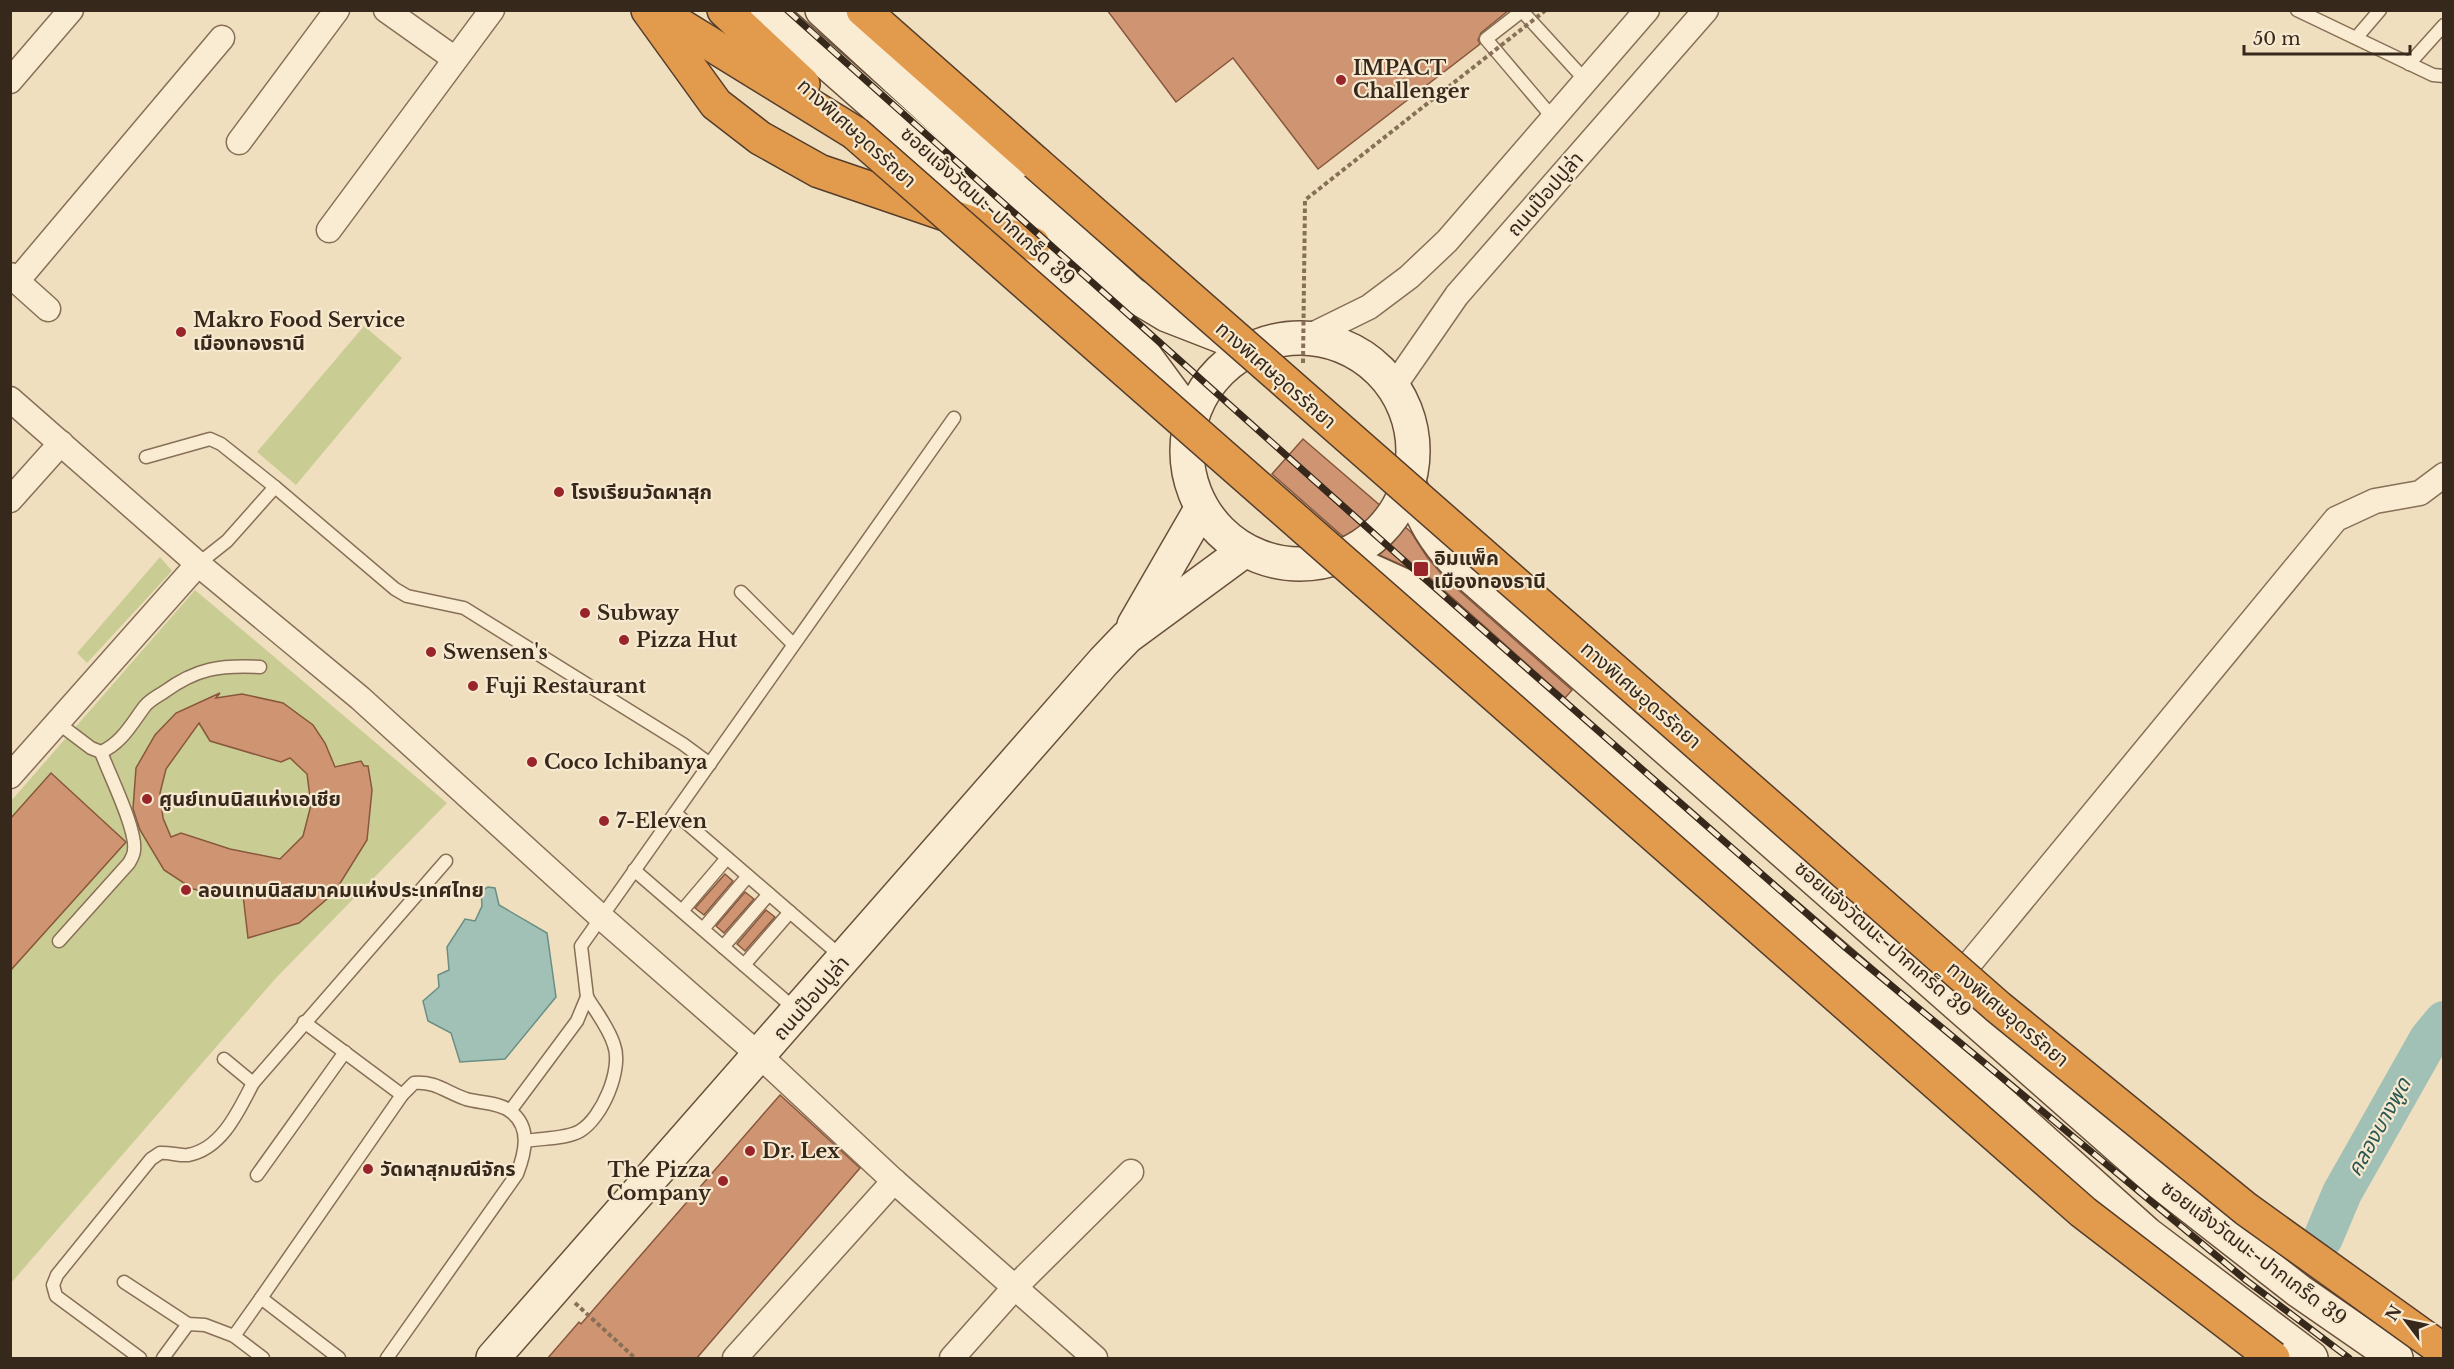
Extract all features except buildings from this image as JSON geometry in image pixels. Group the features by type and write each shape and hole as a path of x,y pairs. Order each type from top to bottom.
{"highway":[{"path":"648,10 716,104 760,138 819,171 1033,244"},
{"path":"656,10 855,133"},
{"name":"ทางพิเศษอุดรรัถยา","path":"724,10 855,133 2083,1212 2273,1359"},
{"name":"ทางพิเศษอุดรรัถยา","path":"863,10 1478,553 1961,974 2246,1209 2444,1351"}],"main road":[{"name":"ซอยแจ้งวัฒนะ-ปากเกร็ด 39","path":"767,10 1033,244 1126,333 1191,418"},
{"name":"ซอยแจ้งวัฒนะ-ปากเกร็ด 39","path":"822,10 1132,294 1167,315 1250,348"},
{"name":"ซอยแจ้งวัฒนะ-ปากเกร็ด 39","path":"1279,339 1306,352 1341,344 1371,361 1394,386 1413,432 1410,483 1388,523 1372,540 1342,557 1309,565 1275,563 1244,551 1220,533 1202,509 1187,465 1191,418 1214,377 1250,348 1279,339"},
{"name":"ซอยแจ้งวัฒนะ-ปากเกร็ด 39","path":"1410,483 1424,520 1437,543 1457,564 1578,672 2158,1181 2299,1291 2396,1359"},
{"path":"1127,637 1202,509"},
{"path":"1127,637 1244,551"},
{"path":"1342,557 1418,592 1583,740 1896,1009 2147,1234 2311,1359"},
{"name":"ถนนป๊อปปูล่า","path":"493,1359 1127,637"}],"street":[{"path":"10,81 71,10"},
{"path":"239,142 336,10"},
{"path":"386,10 454,59"},
{"path":"328,230 492,10"},
{"path":"1306,352 1409,277 1447,241 1647,10"},
{"name":"ถนนป๊อปปูล่า","path":"1394,386 1457,295 1706,10"},
{"path":"48,309 14,278 222,38"},
{"path":"10,399 198,564 360,698 601,917 760,1056 894,1181 1095,1359"},
{"path":"10,500 61,443"},
{"path":"1961,974 2336,519 2375,501 2420,493 2444,475"},
{"path":"10,776 198,564"},
{"path":"952,1359 1015,1287 1131,1172"},
{"path":"735,1359 894,1181"}],"lane":[{"path":"2297,10 2312,13 2356,38 2433,75 2444,76"},
{"path":"2356,38 2380,10"},
{"path":"1553,118 1486,39 1522,11 1586,81"},
{"path":"2409,64 2444,25"},
{"path":"526,1141 578,1132 590,1124 608,1094 616,1067 615,1046 586,997 580,946 954,418"},
{"path":"146,457 210,439 221,444 395,589 407,596 464,608 683,744 710,764"},
{"path":"198,564 227,542 275,487"},
{"path":"741,592 793,644"},
{"path":"58,723 91,748 101,752 112,747 147,704 177,682 197,672 225,666 260,667"},
{"path":"59,941 129,863 134,853 129,825 101,752"},
{"path":"675,813 845,960"},
{"path":"682,911 727,858"},
{"path":"140,1359 56,1296 53,1285 57,1275 151,1160 160,1153 185,1155 202,1151 225,1132 253,1083 446,861"},
{"path":"634,870 798,1012"},
{"path":"702,929 748,876"},
{"path":"723,947 769,894"},
{"path":"744,965 790,912"},
{"path":"510,1111 577,1021 586,997"},
{"path":"304,1022 402,1095"},
{"path":"257,1175 345,1052"},
{"path":"224,1059 253,1083"},
{"path":"234,1336 402,1095 414,1083 428,1082 466,1099 510,1111 522,1126 526,1141 525,1152 517,1174 387,1359"},
{"path":"124,1282 188,1324 205,1325 234,1336 263,1359"},
{"path":"261,1298 339,1359"},
{"path":"163,1359 188,1324"}],"path":[{"path":"1306,352 1305,200 1546,10"},
{"path":"557,1286 635,1359"}],"green space":[{"path":"364,326 402,358 296,485 257,452"},
{"path":"160,557 172,571 87,663 77,653"},
{"name":"ลอนเทนนิสสมาคมแห่งประเทศไทย","path":"195,590 447,803 276,978 11,1283 11,801"}],"water":[{"path":"488,887 495,888 499,905 547,933 556,997 505,1059 460,1062 451,1033 428,1021 423,1001 439,987 438,975 449,970 447,947 465,919 475,921 482,906 481,891"}],"waterway":[{"name":"คลองบางพูด","path":"2323,1238 2342,1193 2429,1039 2444,1021"}],"railway":[{"path":"787,10 1417,572 1846,948 2247,1281 2349,1358"}],"place":[{"name":"IMPACT Challenger","path":"1341,80"},
{"name":"Makro Food Service เมืองทองธานี","path":"181,332"},
{"name":"โรงเรียนวัดผาสุก","path":"559,492"},
{"name":"อิมแพ็ค เมืองทองธานี","path":"1421,569"},
{"name":"Subway","path":"585,613"},
{"name":"Pizza Hut","path":"624,640"},
{"name":"Swensen's","path":"431,652"},
{"name":"Fuji Restaurant","path":"473,686"},
{"name":"Coco Ichibanya","path":"532,762"},
{"name":"ศูนย์เทนนิสแห่งเอเชีย","path":"147,799"},
{"name":"7-Eleven","path":"604,821"},
{"name":"ลอนเทนนิสสมาคมแห่งประเทศไทย","path":"186,890"},
{"name":"Dr. Lex","path":"750,1151"},
{"name":"วัดผาสุกมณีจักร","path":"368,1169"},
{"name":"The Pizza Company","path":"723,1181"}]}
